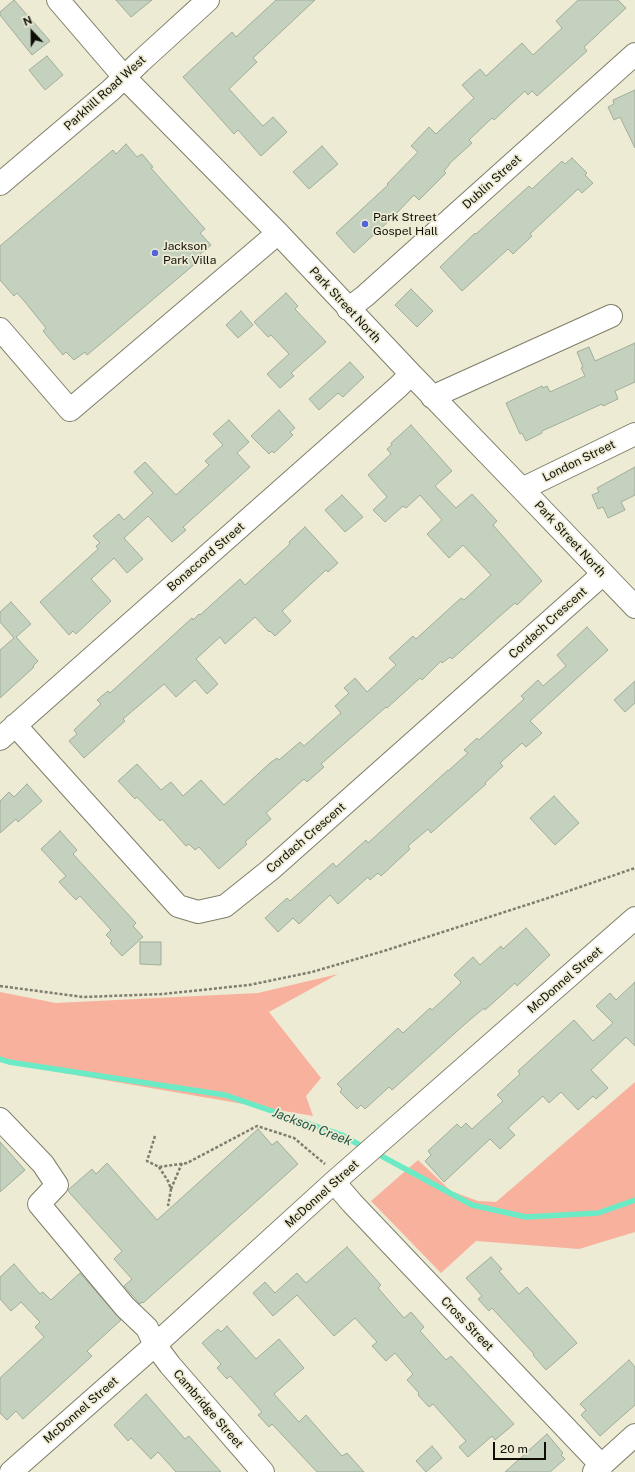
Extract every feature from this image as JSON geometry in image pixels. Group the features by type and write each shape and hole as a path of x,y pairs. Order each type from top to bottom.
{"street":[{"name":"Park Street North","path":"58,0 125,78 278,233 348,309 635,607"},
{"name":"Parkhill Road West","path":"0,184 125,78 140,62 208,0"},
{"name":"Dublin Street","path":"348,309 635,54"},
{"path":"0,329 70,410 278,233"},
{"path":"432,396 611,316"},
{"name":"Bonaccord Street","path":"7,732 392,393 411,374"},
{"name":"London Street","path":"522,489 635,434"},
{"name":"Cordach Crescent","path":"7,732 178,906 198,912 225,906 270,870 603,574"},
{"name":"McDonnel Street","path":"11,1472 156,1345 337,1172 385,1137 635,918"},
{"name":"Cambridge Street","path":"0,1119 43,1164 57,1185 39,1204 125,1307 147,1328 156,1345 170,1365 263,1472"},
{"name":"Cross Street","path":"337,1172 357,1208 598,1469"},
{"path":"598,1469 635,1435"}],"path":[{"path":"0,986 83,997 163,994 249,985 312,972 387,950 635,868"},
{"path":"159,1167 187,1162 257,1126 294,1138 337,1172"},
{"path":"155,1136 147,1161 159,1167 171,1189"},
{"path":"168,1206 171,1189 182,1163"}],"shaded area":[{"path":"338,974 269,1012 321,1078 306,1096 313,1116 0,1062 0,992 56,1003 258,993"},
{"path":"635,1082 635,1232 579,1249 476,1241 441,1273 371,1201 418,1160 451,1191 478,1201 496,1202"}],"building":[{"path":"14,0 50,41 32,55 0,15 0,12"},
{"path":"116,0 152,0 131,17"},
{"path":"276,0 315,0 253,58 257,62 229,89 263,126 273,117 287,132 261,156 238,130 234,134 183,77 232,32 236,37"},
{"path":"578,0 618,0 626,8 584,47 587,51 537,96 532,91 528,95 525,91 494,120 492,118 469,140 472,143 449,164 444,171 446,173 419,200 414,195 392,218 354,253 336,233 388,185 387,184 418,152 411,146 429,127 436,134 474,98 462,85 480,69 486,76 522,43 533,55 562,28 556,21"},
{"path":"47,56 63,75 45,90 29,70"},
{"path":"635,90 635,148 620,117 614,120 608,107 614,104 613,100"},
{"name":"Jackson Park Villa","path":"126,144 137,157 142,154 153,167 151,168 205,229 200,233 211,245 200,254 203,257 111,335 87,355 85,352 74,360 66,352 63,355 43,331 46,328 25,302 17,293 14,296 0,280 0,246 113,150 116,154"},
{"path":"322,146 338,164 309,189 293,172"},
{"path":"572,158 587,173 585,175 593,183 582,193 578,189 530,234 532,236 513,254 508,249 462,291 440,267 475,233 476,234 529,186 532,189 562,161 565,164"},
{"path":"411,289 433,311 417,327 395,305"},
{"path":"286,293 298,306 295,309 326,342 291,373 294,376 280,388 267,374 289,354 271,335 268,337 254,322"},
{"path":"241,311 253,325 238,338 226,325"},
{"path":"635,343 635,382 615,391 618,399 603,406 602,404 542,431 542,433 526,441 522,433 520,434 506,403 542,386 543,388 547,386 550,392 585,376 581,368 583,367 577,352 589,347 595,361"},
{"path":"350,362 364,377 343,397 338,393 319,410 309,399"},
{"path":"279,410 295,428 290,432 293,435 274,453 272,451 269,454 251,436"},
{"path":"229,420 249,442 237,453 250,467 183,527 186,530 172,542 148,516 124,538 143,559 127,573 114,558 91,579 111,601 76,634 73,631 69,635 40,602 98,549 96,546 100,543 93,536 119,514 124,520 153,493 134,472 145,462 176,495 209,465 205,461 223,445 213,434"},
{"path":"411,425 452,471 435,486 456,508 472,494 497,521 493,525 542,581 517,605 515,603 452,659 450,657 442,663 441,661 422,680 420,678 387,708 386,707 321,764 324,767 307,782 304,779 266,813 271,819 245,842 247,844 219,869 199,847 195,850 189,844 186,846 162,819 160,821 137,797 135,799 118,781 137,764 161,790 171,782 183,796 201,780 224,805 270,763 277,758 279,760 300,742 304,746 341,713 335,706 349,693 344,688 355,678 367,692 396,665 389,658 413,636 416,639 461,598 464,600 491,575 463,545 449,558 427,534 442,520 420,495 406,508 403,506 385,522 373,510 387,497 368,475 391,454 387,449 392,445 391,443"},
{"path":"635,467 635,495 621,502 625,510 608,518 603,507 598,509 592,495 599,492 597,488"},
{"path":"342,495 363,517 345,532 325,510"},
{"path":"305,527 338,563 328,572 326,570 282,611 291,621 275,636 270,631 269,632 255,617 225,644 220,637 196,659 218,684 207,694 195,680 176,697 164,684 123,719 125,721 84,758 69,741 77,734 74,730 101,704 97,700 108,691 110,693 192,618 193,620 199,614 200,615 240,579 245,585 290,544 289,542"},
{"path":"11,602 31,624 16,637 38,661 33,666 34,667 0,698 0,650 14,638 0,622 0,612"},
{"path":"587,627 608,650 530,721 542,733 526,747 522,743 500,763 503,766 485,783 486,784 431,833 428,829 408,846 410,849 381,876 378,873 370,880 368,877 338,904 330,895 299,924 293,918 278,932 265,918 287,898 290,901 333,863 336,867 366,840 368,843 468,753 464,750 477,738 479,740 524,699 521,696 538,680 543,686 566,666 557,655"},
{"path":"635,681 635,703 625,712 614,700"},
{"path":"27,784 42,801 18,822 16,819 0,833 0,801 9,792 14,797"},
{"path":"554,796 579,823 555,845 530,818"},
{"path":"60,831 77,850 73,854 136,923 133,926 143,937 122,956 110,943 112,941 106,935 111,930 80,896 76,900 59,882 66,876 41,849"},
{"path":"526,928 550,955 517,986 515,983 485,1010 484,1008 392,1090 389,1087 365,1109 361,1105 357,1109 340,1092 342,1089 337,1084 398,1028 403,1033 430,1008 432,1010 460,984 461,982 454,975 473,957 480,965 501,946 503,949"},
{"path":"140,942 161,942 161,965 140,964"},
{"path":"635,982 635,1046 626,1037 591,1070 608,1088 596,1099 593,1096 578,1110 561,1092 549,1103 543,1096 508,1128 515,1135 500,1149 490,1139 444,1182 425,1161 431,1155 428,1151 457,1124 461,1128 466,1123 472,1129 503,1101 497,1095 520,1074 518,1071 574,1020 593,1041 613,1023 596,1006 610,993 616,1000"},
{"path":"258,1129 272,1145 277,1141 298,1164 143,1303 142,1302 140,1304 124,1286 132,1279 114,1259 122,1251 68,1190 92,1169 96,1174 107,1163 157,1220"},
{"path":"0,1142 25,1170 0,1192"},
{"path":"347,1247 381,1285 378,1288 404,1318 411,1312 424,1327 420,1331 446,1360 451,1356 514,1424 495,1440 492,1436 468,1457 459,1447 466,1441 433,1404 429,1407 407,1380 413,1374 395,1353 386,1361 372,1346 377,1342 355,1318 334,1336 297,1295 273,1316 253,1293 265,1282 275,1293 297,1273 306,1283"},
{"path":"491,1257 502,1269 499,1271 519,1294 527,1287 577,1343 546,1370 533,1355 534,1354 492,1308 489,1311 478,1299 482,1296 466,1278"},
{"path":"14,1264 40,1294 43,1292 51,1300 80,1273 121,1320 87,1351 92,1356 23,1419 16,1411 7,1420 0,1413 0,1378 44,1337 35,1327 40,1322 21,1302 11,1311 0,1299 0,1277"},
{"path":"227,1326 256,1359 279,1339 304,1368 274,1394 299,1422 306,1415 342,1456 347,1453 364,1472 317,1472 272,1424 269,1427 258,1415 262,1412 230,1376 227,1379 217,1368 221,1364 202,1343 218,1329 221,1332"},
{"path":"629,1360 635,1367 635,1405 600,1436 581,1415 586,1410 580,1404"},
{"path":"146,1394 185,1439 189,1436 221,1472 176,1472 158,1452 151,1459 131,1438 128,1441 114,1425"},
{"path":"547,1434 563,1453 561,1455 565,1459 550,1472 505,1472"},
{"path":"432,1446 442,1458 426,1472 416,1461"}],"waterway":[{"name":"Jackson Creek","path":"0,1059 9,1062 225,1095 342,1135 365,1148"},
{"name":"Jackson Creek","path":"374,1152 472,1205 526,1217 598,1213 635,1200"}],"place":[{"name":"Park Street Gospel Hall","path":"365,224"},
{"name":"Jackson Park Villa","path":"155,253"}]}
